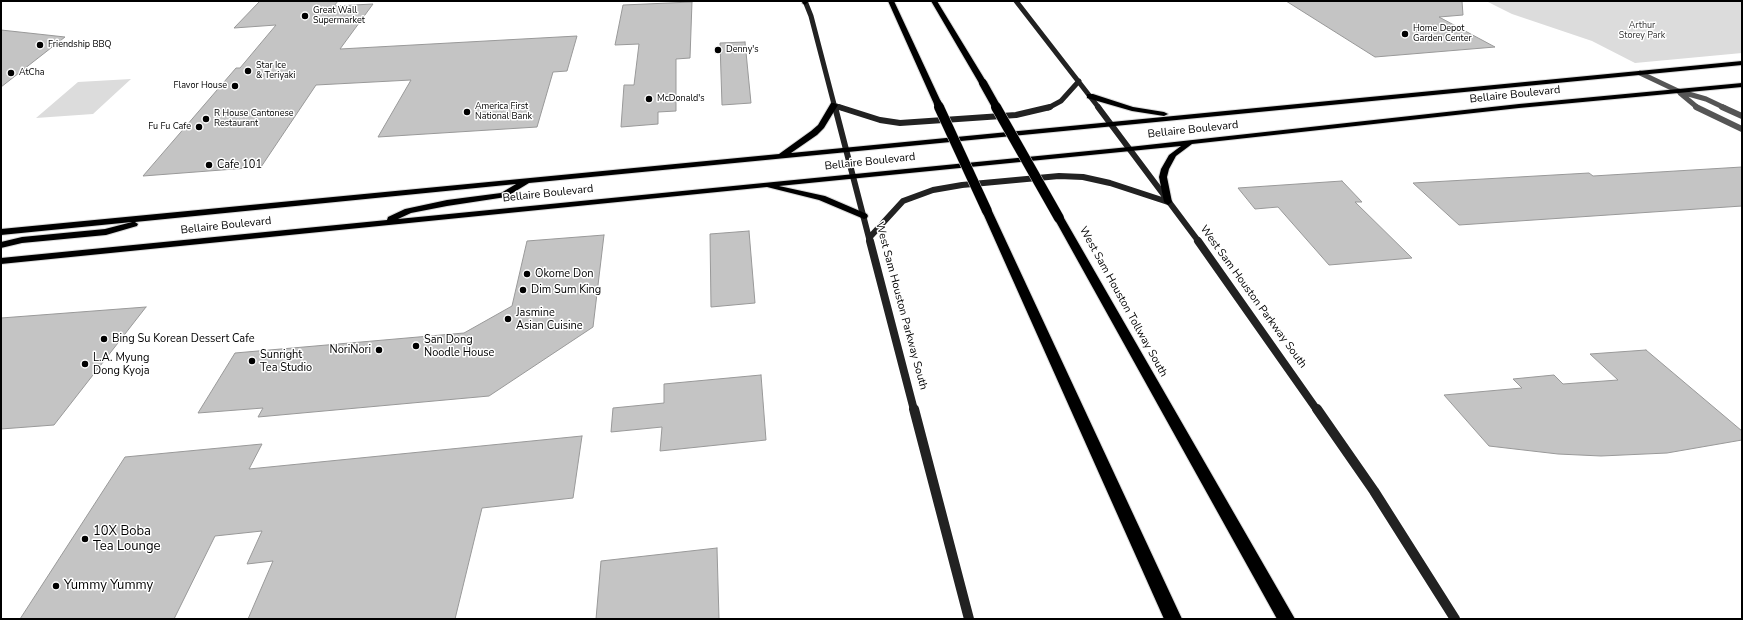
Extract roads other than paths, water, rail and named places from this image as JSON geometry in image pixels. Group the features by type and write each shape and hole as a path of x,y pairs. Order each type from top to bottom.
{"highway":[{"path":"891,1 1173,619"},
{"name":"West Sam Houston Tollway South","path":"934,1 984,84 1286,619"}],"main road":[{"name":"West Sam Houston Parkway South","path":"1016,1 1079,81 1223,275 1374,491 1417,557 1454,619"},
{"name":"West Sam Houston Parkway South","path":"805,2 811,16 870,237 969,619"},
{"name":"Bellaire Boulevard","path":"1,232 1742,63"},
{"path":"778,156 792,149 814,133 834,105 880,120 900,123 1016,115 1046,109 1061,101 1079,81"},
{"name":"Bellaire Boulevard","path":"1,260 1129,149 1518,106 1742,85"},
{"path":"1090,96 1132,109 1184,117"},
{"path":"870,237 903,201 933,190 962,185 1059,176 1083,177 1110,183 1168,202 1163,177 1164,169 1173,156 1192,142"},
{"path":"384,222 408,211 447,203 503,195 522,185 526,181"},
{"path":"759,185 822,198 864,216"},
{"path":"1,244 22,240 106,232 162,216"}],"street":[{"path":"1640,72 1678,91 1706,99 1742,116"},
{"path":"1678,91 1694,106 1742,129"}],"place":[{"name":"Great Wall Supermarket","path":"305,16"},
{"name":"Home Depot Garden Center","path":"1405,34"},
{"name":"Friendship BBQ","path":"40,45"},
{"name":"Denny's","path":"718,50"},
{"name":"Star Ice & Teriyaki","path":"248,71"},
{"name":"AtCha","path":"11,73"},
{"name":"Flavor House","path":"235,86"},
{"name":"McDonald's","path":"649,99"},
{"name":"America First National Bank","path":"467,112"},
{"name":"R House Cantonese Restaurant","path":"206,119"},
{"name":"Fu Fu Cafe","path":"199,127"},
{"name":"Cafe 101","path":"209,165"},
{"name":"Okome Don","path":"527,274"},
{"name":"Dim Sum King","path":"523,290"},
{"name":"Jasmine Asian Cuisine","path":"508,319"},
{"name":"Bing Su Korean Dessert Cafe","path":"104,339"},
{"name":"San Dong Noodle House","path":"416,346"},
{"name":"NoriNori","path":"379,350"},
{"name":"Sunright Tea Studio","path":"252,361"},
{"name":"L.A. Myung Dong Kyoja","path":"85,364"},
{"name":"10X Boba Tea Lounge","path":"85,539"},
{"name":"Yummy Yummy","path":"56,586"}],"park label":[{"name":"Arthur Storey Park","path":"1642,32"}]}
